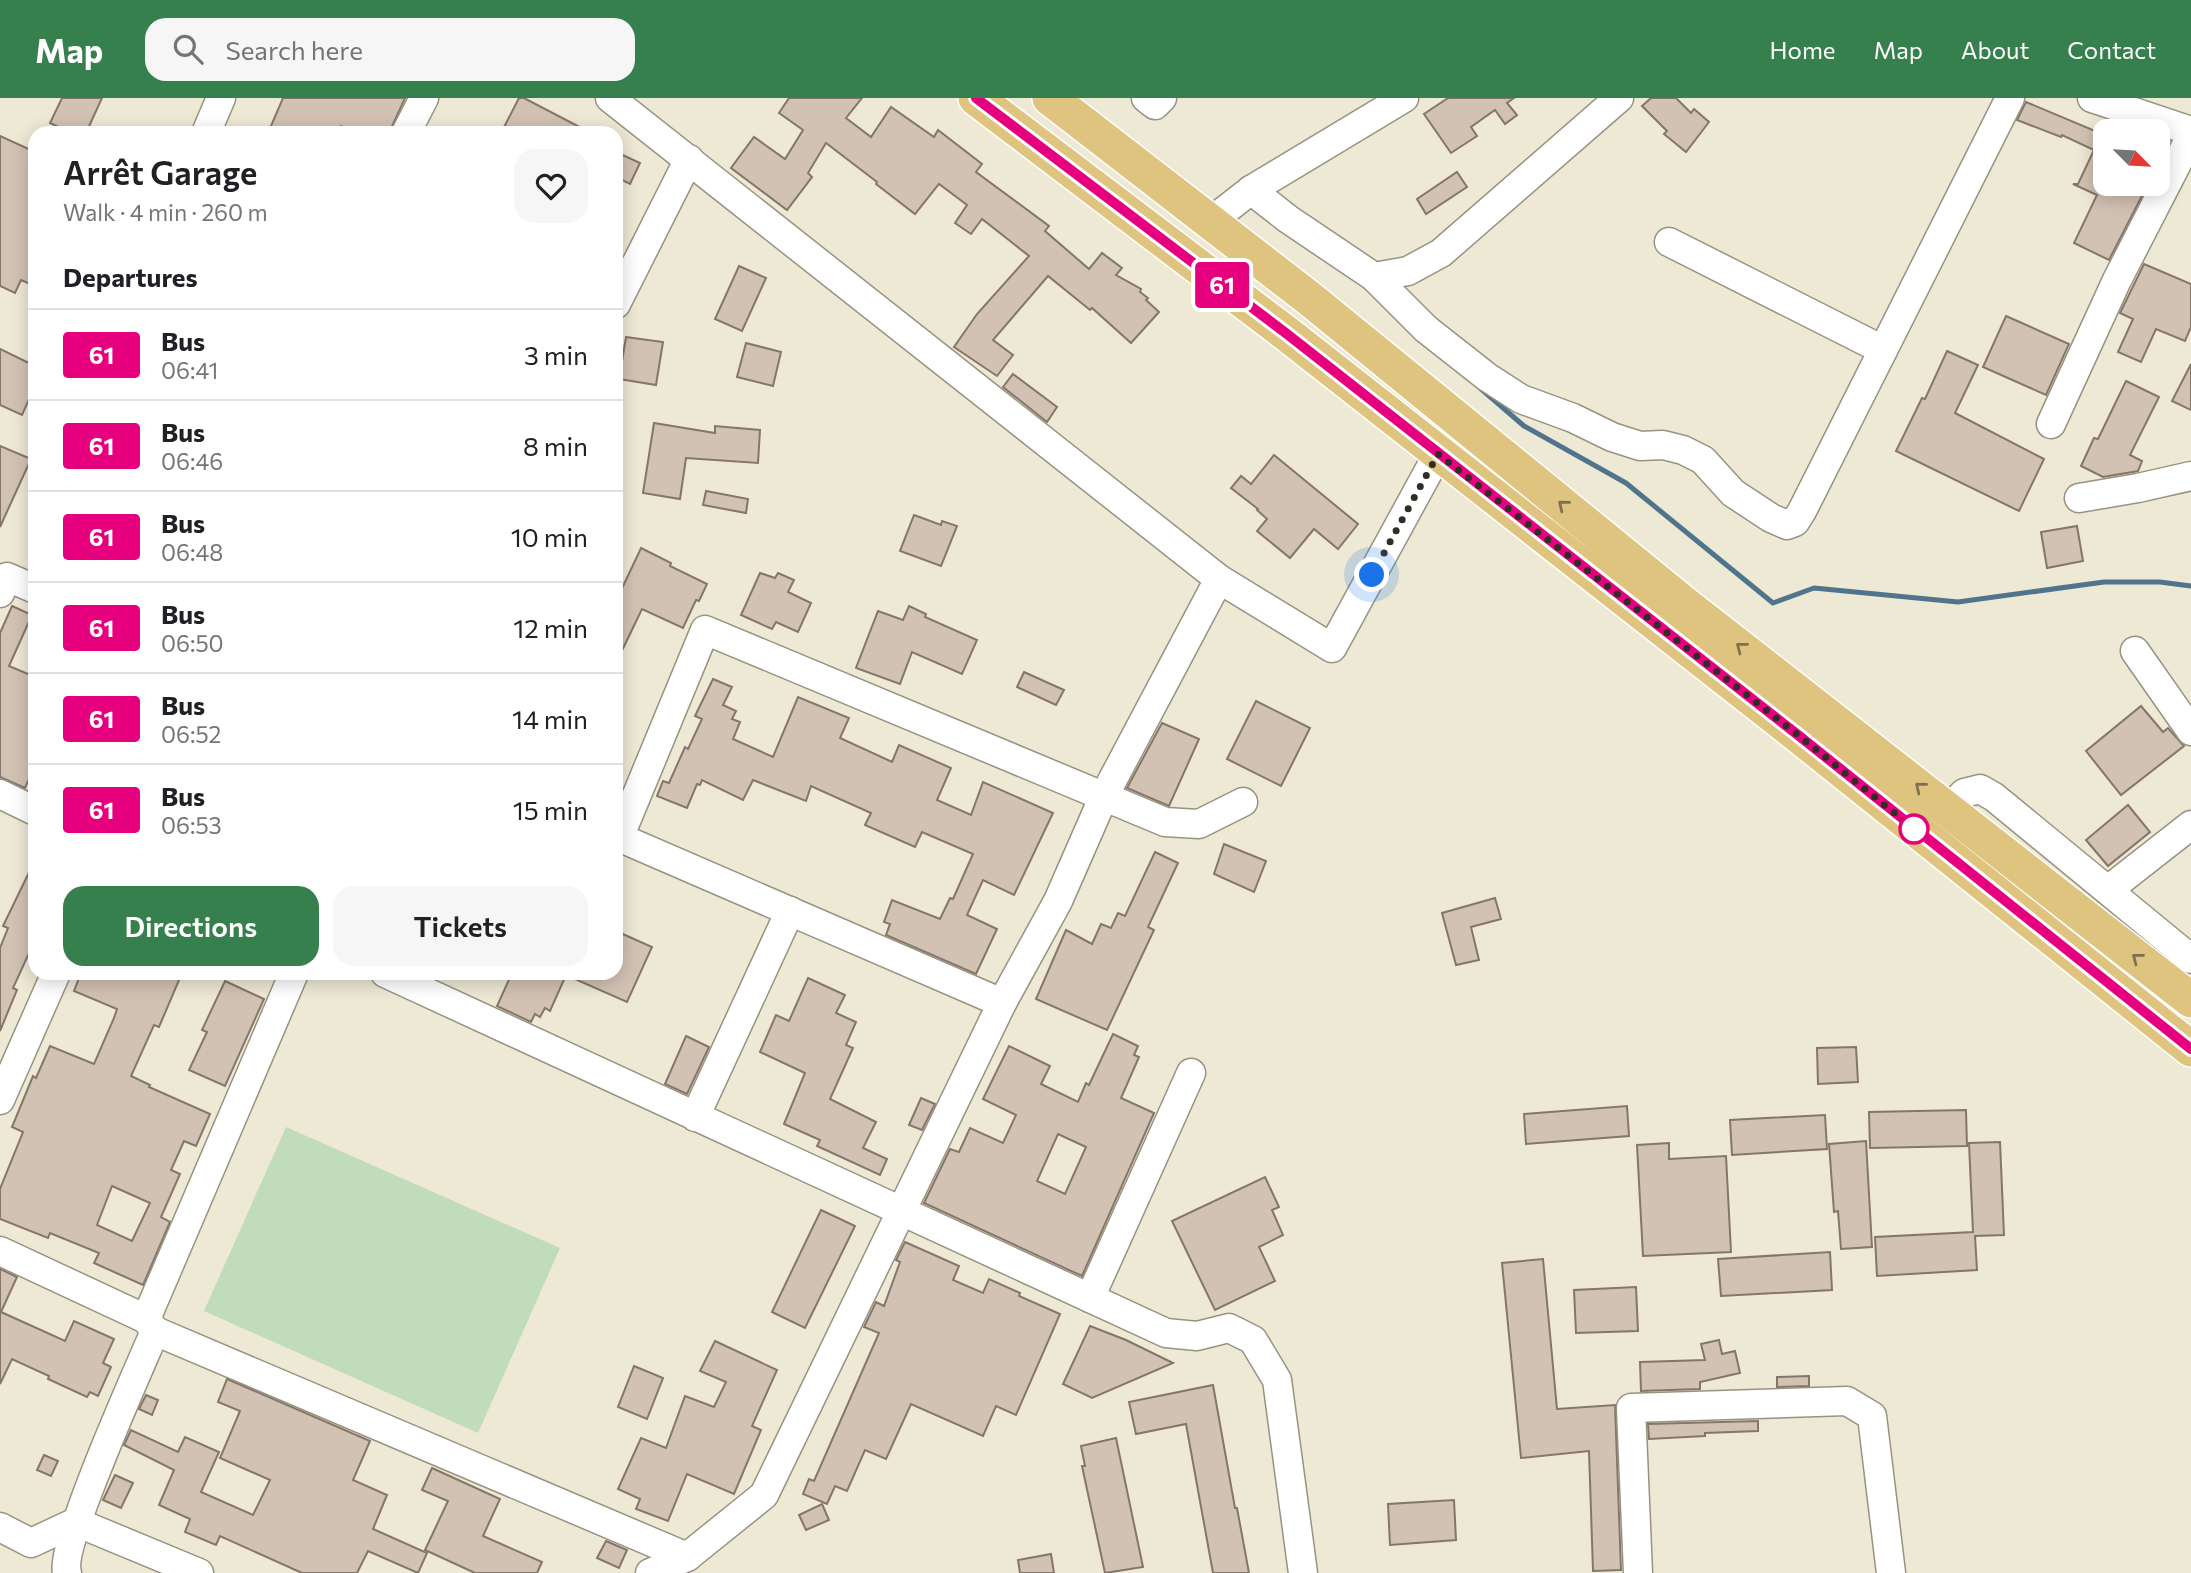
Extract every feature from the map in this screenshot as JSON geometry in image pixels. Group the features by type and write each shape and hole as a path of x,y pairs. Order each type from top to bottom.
{"main road":[{"path":"976,98 1287,334 1798,735 2191,1049"},
{"path":"1050,98 1310,299 1684,603 2191,1000"}],"street":[{"path":"208,126 221,98"},
{"path":"410,126 424,98"},
{"path":"610,98 1219,579 1332,648 1438,454"},
{"path":"1146,98 1154,105 1163,98"},
{"path":"1210,222 1251,190 1404,98"},
{"path":"1374,277 1408,271 1441,253 1619,98"},
{"path":"1251,190 1374,277 1426,329 1487,377 1521,399 1640,446 1662,445 1683,450 1703,460 1733,493 1787,526 1795,522 1802,511 2010,98"},
{"path":"2051,424 2117,280 2191,133 2092,98"},
{"path":"623,290 689,159"},
{"path":"1669,242 1883,350"},
{"path":"2079,498 2191,476"},
{"path":"650,1573 687,1558 764,1495 1002,1003 1058,901 1104,796 1219,579"},
{"path":"2,581 28,587"},
{"path":"623,825 705,630 1165,822 1199,824 1243,802"},
{"path":"2135,651 2191,731"},
{"path":"1949,809 1964,793 1980,789 1994,797 2191,959"},
{"path":"0,794 28,808"},
{"path":"2108,890 2191,825"},
{"path":"623,839 1002,1003"},
{"path":"695,1117 790,911"},
{"path":"0,1100 53,980"},
{"path":"67,1573 65,1566 76,1522 151,1325 291,980"},
{"path":"400,980 1166,1333 1197,1336 1229,1328 1253,1340 1277,1381 1303,1573"},
{"path":"1090,1298 1191,1073"},
{"path":"0,1251 151,1325 687,1558"},
{"path":"1638,1573 1631,1408 1847,1401 1872,1416 1891,1573"},
{"path":"0,1527 31,1542 76,1522 199,1573"}],"green space":[{"path":"286,1127 560,1248 478,1433 204,1311"}],"building":[{"path":"62,98 102,98 89,126 56,126 50,123"},
{"path":"283,98 405,98 392,126 271,126"},
{"path":"519,98 524,98 578,126 505,126"},
{"path":"789,98 862,98 846,118 871,137 891,107 934,137 938,130 982,164 976,172 1049,226 1045,231 1089,269 1102,253 1122,268 1116,275 1141,289 1140,292 1148,298 1146,300 1159,312 1131,343 1092,308 1090,310 1048,276 993,340 1013,355 997,376 954,347 977,314 1029,256 982,219 971,234 955,223 967,205 939,184 915,214 826,143 808,173 812,177 787,210 731,168 754,137 785,159 803,130 779,113"},
{"path":"1448,98 1514,98 1507,103 1517,115 1505,124 1495,110 1471,127 1477,136 1451,153 1424,114"},
{"path":"1651,98 1676,98 1691,113 1694,109 1709,122 1686,152 1664,134 1667,131 1642,106"},
{"path":"2026,102 2093,130 2093,150 2062,135 2061,137 2017,120"},
{"path":"0,136 28,149 28,283 21,280 15,293 0,286"},
{"path":"2093,152 2093,193 2073,184 2078,184"},
{"path":"623,155 640,163 630,184 623,180"},
{"path":"1457,172 1467,187 1426,214 1417,199"},
{"path":"2097,196 2142,196 2109,260 2074,243"},
{"path":"2144,264 2191,284 2191,327 2185,341 2156,329 2141,362 2118,352 2133,319 2120,313"},
{"path":"739,266 766,278 742,331 715,319"},
{"path":"2006,316 2069,344 2046,395 1983,367"},
{"path":"626,337 663,342 656,385 623,380"},
{"path":"746,343 781,352 773,386 737,377"},
{"path":"0,349 28,363 28,402 22,415 0,405"},
{"path":"1947,351 1978,365 1955,413 2044,459 2019,511 1896,451 1922,398 1925,399"},
{"path":"2191,364 2191,410 2172,401"},
{"path":"1013,374 1057,407 1047,422 1003,387"},
{"path":"2126,381 2159,397 2130,455 2142,461 2138,471 2103,477 2081,466 2094,438 2098,439"},
{"path":"654,423 715,433 715,426 760,430 758,463 686,458 680,499 643,493"},
{"path":"0,446 28,458 28,466 0,527"},
{"path":"1274,455 1358,524 1338,549 1314,529 1290,558 1257,531 1267,519 1231,488 1241,476 1251,484"},
{"path":"706,491 748,499 746,513 703,505"},
{"path":"914,515 941,525 942,521 957,526 941,566 900,551"},
{"path":"2077,526 2083,561 2047,568 2041,532"},
{"path":"641,548 707,584 683,628 642,609 623,648 623,586"},
{"path":"760,573 775,578 778,573 794,580 788,592 811,603 798,632 776,622 772,629 741,615"},
{"path":"12,606 28,613 28,624 9,666 28,674 28,781 25,788 0,777 0,633"},
{"path":"909,606 926,614 925,617 977,640 962,674 912,652 900,684 856,668 878,611 903,620"},
{"path":"1024,672 1064,690 1056,705 1017,687"},
{"path":"713,679 732,687 723,705 736,711 732,719 740,722 733,739 773,757 798,697 849,718 840,738 892,762 899,745 951,768 937,800 971,815 983,782 1053,813 1014,895 983,880 967,915 997,929 976,974 886,935 890,924 884,922 892,900 940,919 950,898 953,899 973,854 922,832 915,847 865,825 871,813 811,786 806,801 753,780 743,800 702,780 700,785 697,784 687,808 657,796 663,781 669,783 685,747 688,749 702,719 695,716"},
{"path":"1256,701 1310,728 1281,786 1227,759"},
{"path":"2141,706 2163,732 2168,728 2184,746 2121,795 2086,751"},
{"path":"1162,723 1199,739 1169,806 1127,788"},
{"path":"2128,805 2150,832 2108,866 2086,840"},
{"path":"1224,844 1266,861 1254,892 1214,874"},
{"path":"1155,852 1178,863 1148,927 1154,930 1107,1030 1036,999 1066,930 1092,944 1101,924 1111,928 1118,913 1125,916"},
{"path":"28,874 28,955 13,988 17,990 0,1031 0,948 8,928 3,926"},
{"path":"1495,898 1501,919 1471,927 1479,960 1456,965 1442,913"},
{"path":"623,934 652,947 627,1002 577,980 623,980"},
{"path":"808,978 845,995 836,1013 856,1022 846,1045 853,1048 830,1099 876,1122 863,1148 887,1159 880,1175 817,1146 820,1140 784,1124 805,1073 760,1052 776,1015 789,1021"},
{"path":"78,980 179,980 159,1027 154,1025 131,1076 150,1085 149,1087 210,1114 196,1146 184,1141 171,1170 180,1174 161,1217 170,1222 143,1285 94,1263 99,1253 50,1233 48,1238 0,1219 0,1189 23,1132 12,1127 33,1076 36,1078 50,1046 94,1064 117,1009 74,991","holes":["112,1186 150,1203 132,1241 97,1225"]},
{"path":"509,980 564,980 550,1011 545,1008 540,1017 535,1014 531,1022 497,1006"},
{"path":"225,981 264,999 225,1086 189,1070 207,1032 202,1030"},
{"path":"1113,1034 1138,1046 1134,1055 1139,1057 1121,1098 1154,1113 1082,1276 924,1203 950,1149 959,1152 970,1128 1003,1143 1016,1115 983,1099 1009,1046 1050,1066 1041,1084 1078,1102 1086,1083 1089,1085","holes":["1058,1134 1086,1147 1065,1194 1037,1181"]},
{"path":"686,1036 709,1047 687,1094 665,1084"},
{"path":"1856,1047 1858,1082 1818,1084 1817,1048"},
{"path":"921,1098 935,1104 922,1130 909,1125"},
{"path":"1627,1106 1629,1136 1526,1144 1524,1114"},
{"path":"1966,1110 1967,1146 1870,1148 1869,1112"},
{"path":"1825,1115 1827,1149 1732,1155 1730,1120"},
{"path":"1866,1141 1872,1247 1841,1249 1838,1211 1834,1212 1829,1144"},
{"path":"2000,1142 2004,1235 1975,1236 1977,1270 1877,1276 1875,1237 1973,1232 1969,1143"},
{"path":"1669,1143 1669,1159 1726,1156 1731,1252 1643,1256 1637,1145"},
{"path":"1265,1177 1279,1207 1272,1210 1283,1235 1259,1247 1275,1281 1215,1310 1172,1221"},
{"path":"821,1210 855,1226 805,1328 772,1312"},
{"path":"905,1242 959,1266 953,1280 983,1293 989,1279 1060,1314 1016,1415 996,1406 983,1436 911,1404 886,1459 865,1450 847,1491 835,1486 827,1504 803,1494 809,1479 814,1481 879,1333 864,1327 876,1302 884,1306 900,1262 896,1260"},
{"path":"1830,1252 1832,1290 1721,1296 1718,1259"},
{"path":"1543,1259 1557,1409 1615,1405 1621,1570 1593,1571 1589,1451 1521,1458 1502,1263"},
{"path":"0,1269 17,1277 1,1312 65,1341 74,1321 114,1339 103,1363 111,1367 98,1396 90,1392 87,1397 12,1359 0,1384"},
{"path":"1636,1287 1638,1331 1576,1333 1574,1290"},
{"path":"1090,1326 1173,1363 1092,1398 1063,1384"},
{"path":"1719,1340 1722,1354 1735,1351 1740,1373 1700,1382 1700,1389 1641,1391 1640,1362 1705,1360 1701,1344"},
{"path":"715,1341 777,1370 752,1426 761,1430 734,1494 687,1474 668,1521 636,1509 640,1499 618,1489 641,1438 666,1448 685,1396 714,1407 726,1382 700,1371"},
{"path":"634,1366 663,1378 647,1419 618,1407"},
{"path":"1809,1376 1809,1386 1777,1387 1777,1377"},
{"path":"227,1379 370,1441 353,1480 387,1495 373,1529 427,1553 418,1573 368,1551 357,1573 302,1573 220,1536 216,1545 185,1532 190,1519 159,1505 174,1470 124,1445 131,1430 178,1452 185,1437 219,1452 201,1492 253,1515 270,1480 220,1458 240,1411 218,1402"},
{"path":"1213,1385 1249,1573 1213,1573 1186,1424 1136,1434 1129,1402"},
{"path":"146,1395 158,1400 152,1415 139,1409"},
{"path":"1758,1421 1758,1431 1649,1439 1648,1424"},
{"path":"1116,1438 1143,1567 1105,1573 1082,1466 1085,1466 1081,1446"},
{"path":"44,1455 58,1461 51,1476 37,1470"},
{"path":"432,1468 500,1499 483,1536 542,1562 537,1573 475,1573 425,1550 448,1501 422,1490"},
{"path":"115,1475 133,1483 121,1508 103,1500"},
{"path":"1454,1500 1456,1540 1390,1545 1388,1504"},
{"path":"822,1504 829,1520 806,1530 799,1515"},
{"path":"606,1541 627,1550 619,1568 597,1558"},
{"path":"1051,1554 1054,1573 1020,1573 1018,1560"}],"waterway":[{"path":"1480,388 1524,426 1626,483 1773,603 1814,588 1958,602 2104,582 2160,582 2191,586"}],"bus line":[{"name":"61","path":"976,98 1287,334 1798,735 2191,1049"}],"route":[{"path":"1372,575 1438,454 1914,829"}]}
